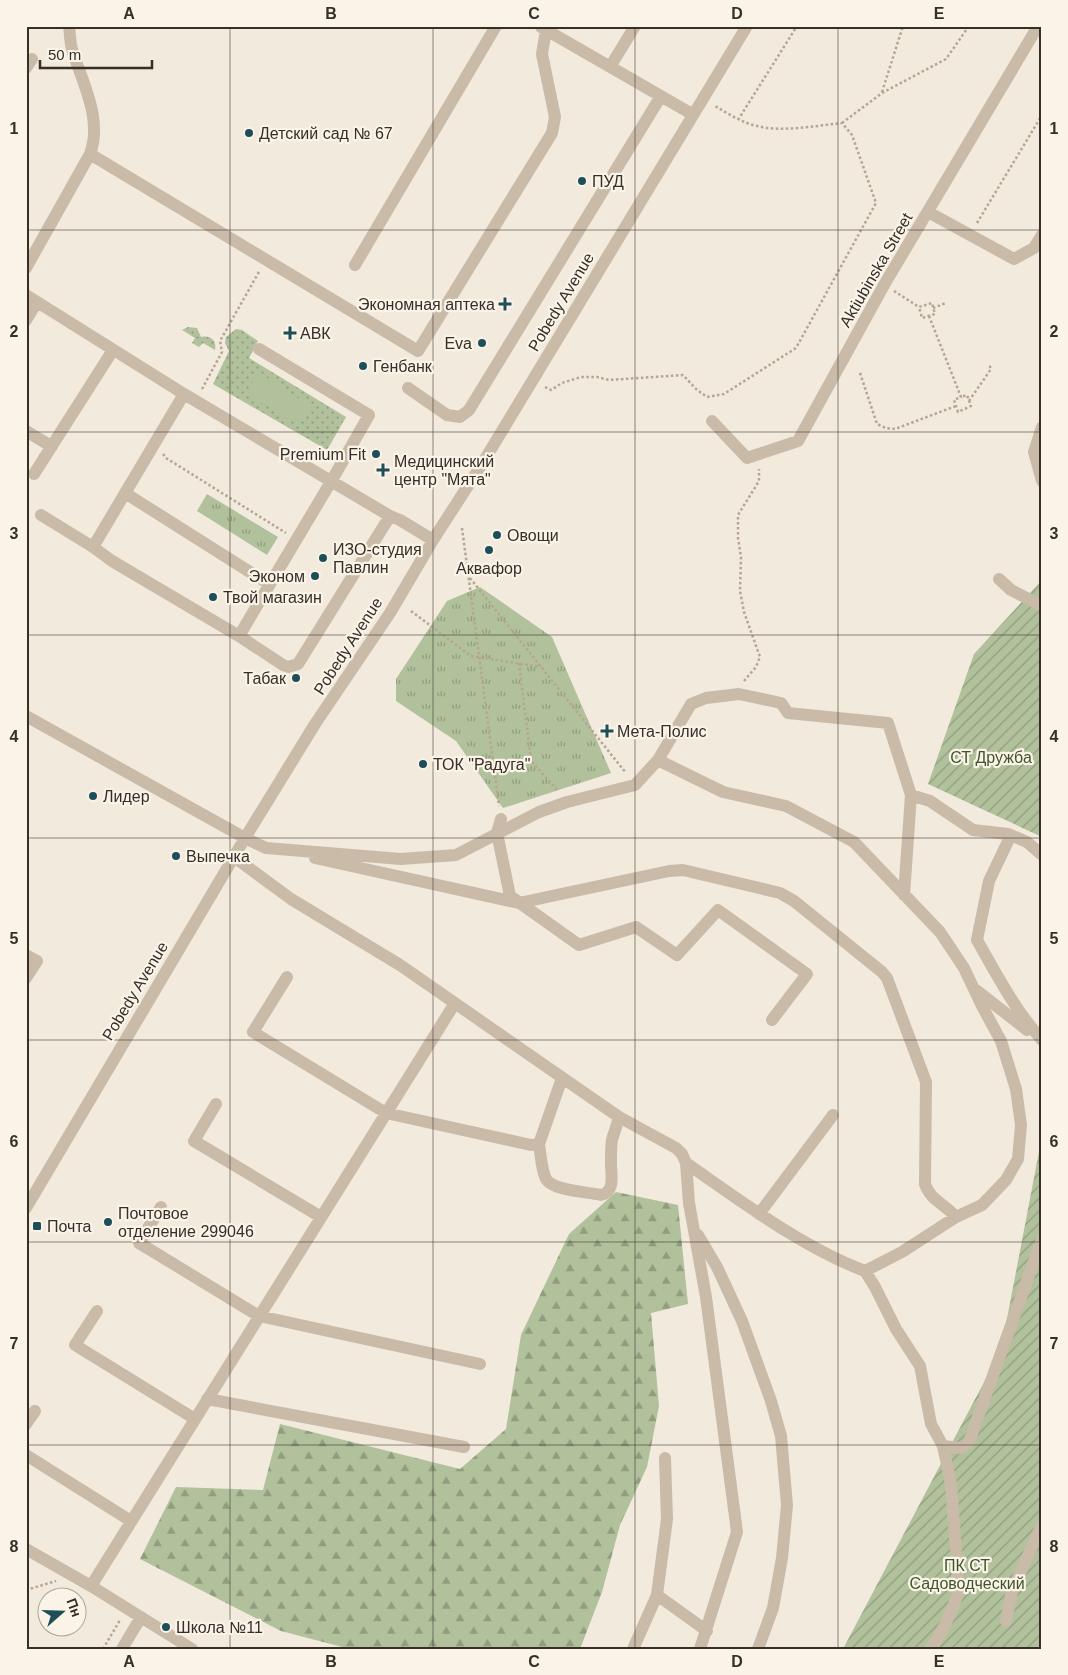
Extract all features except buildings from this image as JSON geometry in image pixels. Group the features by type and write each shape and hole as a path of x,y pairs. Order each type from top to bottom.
{"street":[{"path":"26,268 94,144 94,118 72,47 69,26"},
{"path":"355,266 496,26"},
{"path":"610,67 635,26"},
{"name":"Pobedy Avenue","path":"26,1208 245,838 316,724 390,613 433,540 482,464 746,26"},
{"name":"Aktiubinska Street","path":"759,455 798,441 884,285 1038,26"},
{"path":"90,154 418,351 552,133 555,117 542,54 543,28 692,114"},
{"path":"408,388 447,415 460,417 469,410 661,96"},
{"path":"928,212 1014,259 1038,250 1042,235"},
{"path":"26,295 184,394 433,540"},
{"path":"26,320 38,302"},
{"path":"239,636 369,415 259,349"},
{"path":"34,474 113,350"},
{"path":"93,547 184,394"},
{"path":"712,421 747,458 759,455"},
{"path":"1042,427 1034,452 1042,481"},
{"path":"26,431 51,446"},
{"path":"125,493 269,584"},
{"path":"41,515 112,561 239,636 283,665 288,666 298,664 390,516"},
{"path":"1000,579 1011,590 1042,606"},
{"path":"266,848 401,859 456,855 497,832 539,812 568,802 636,785 658,760 691,704 706,698 739,694 781,703 788,713 888,723 911,795 904,895"},
{"path":"26,716 266,848 519,903 670,871 684,870 780,893 794,901 887,978 926,1082 925,1184 928,1193 934,1200 947,1207 956,1217"},
{"path":"658,760 723,792 786,806 854,842 940,932 964,968 1002,1041 1016,1089 1022,1125 1018,1159 1006,1180 982,1205 956,1217 902,1252 865,1271"},
{"path":"911,795 930,801 973,830 1011,835 1027,842 1042,855"},
{"path":"501,819 497,832 510,896 579,946 636,927 677,955 718,910 807,974 772,1020"},
{"path":"1011,835 989,881 977,940 1006,992 1042,1042"},
{"path":"234,857 291,899 400,965 619,1118 676,1148 682,1154 686,1164 689,1203 706,1297 737,1532 700,1649"},
{"path":"26,955 37,961 26,978"},
{"path":"287,977 253,1032 386,1113 531,1145 540,1144"},
{"path":"974,989 1042,1042"},
{"path":"91,1586 455,1003"},
{"path":"562,1078 540,1144 546,1179 555,1187 601,1195 610,1189 613,1176 610,1162 612,1140 619,1118"},
{"path":"216,1104 194,1141 321,1217"},
{"path":"759,1214 833,1115"},
{"path":"686,1164 759,1214 840,1262 865,1271 875,1286 896,1329 920,1366 931,1424 943,1446 951,1484 959,1592 945,1625 931,1649"},
{"path":"161,1207 139,1243 259,1316 480,1364"},
{"path":"694,1229 716,1267 742,1321 771,1401 781,1436 787,1505 782,1558 773,1608 758,1649"},
{"path":"943,1446 961,1448 968,1442 1042,1239"},
{"path":"97,1311 76,1345 195,1419"},
{"path":"207,1400 464,1448"},
{"path":"26,1424 35,1411"},
{"path":"26,1454 131,1521"},
{"path":"633,1649 657,1594 667,1519 665,1458"},
{"path":"1006,1621 1012,1591 1042,1525"},
{"path":"26,1549 91,1586 192,1649"},
{"path":"657,1594 707,1631"},
{"path":"122,1649 141,1617"}],"path":[{"path":"738,120 797,26"},
{"path":"882,93 903,26"},
{"path":"702,98 738,120 754,126 792,129 842,123 882,93 946,59 969,26"},
{"path":"970,235 1042,114"},
{"path":"545,388 551,390 562,383 581,377 597,376 609,380 683,375 707,397 724,394 796,348 876,203 852,135 842,123"},
{"path":"196,400 222,352 220,341 266,260"},
{"path":"884,285 919,307 922,318 935,314 932,303 919,307"},
{"path":"933,308 946,303"},
{"path":"929,316 961,397"},
{"path":"969,401 991,369 989,364"},
{"path":"860,372 878,424 886,428 894,429 956,406"},
{"path":"967,395 969,401 971,406 958,412 954,400 967,395"},
{"path":"161,448 166,458 296,539"},
{"path":"738,684 746,679 756,667 760,657 759,650 748,627 740,591 741,557 738,538 738,515 759,481 759,455"},
{"path":"462,528 501,819"},
{"path":"469,577 636,785"},
{"path":"411,611 471,656 541,667"},
{"path":"519,663 531,761 568,802"},
{"path":"26,1590 71,1576"},
{"path":"103,1649 127,1608"}],"green space":[{"path":"188,327 197,328 201,337 212,339 215,343 215,350 203,343 199,347 192,343 195,338 182,330"},
{"path":"236,329 242,330 258,341 249,358 346,417 327,450 213,384 229,351 225,343 226,337"},
{"path":"258,372 311,406 298,425 246,393"},
{"path":"207,494 278,537 267,555 197,511"},
{"name":"СТ Дружба","path":"1042,580 1042,837 928,784 974,654"},
{"path":"480,587 552,637 611,773 503,808 456,741 396,701 396,679 447,601"},
{"name":"ПК СТ Садоводческий","path":"1042,1136 1042,1649 843,1649 1001,1350"},
{"path":"616,1192 678,1205 688,1304 651,1313 659,1406 647,1467 620,1525 602,1592 580,1649 350,1649 281,1631 140,1559 176,1487 263,1490 280,1424 460,1469 506,1429 521,1335 569,1234"}],"place":[{"name":"Детский сад № 67","path":"249,133"},
{"name":"ПУД","path":"582,181"},
{"name":"Экономная аптека","path":"505,304"},
{"name":"АВК","path":"290,333"},
{"name":"Eva","path":"482,343"},
{"name":"Генбанк","path":"363,366"},
{"name":"Premium Fit","path":"376,454"},
{"name":"Медицинский центр \"Мята\"","path":"383,470"},
{"name":"Овощи","path":"497,535"},
{"name":"Аквафор","path":"489,550"},
{"name":"ИЗО-студия Павлин","path":"323,558"},
{"name":"Эконом","path":"315,576"},
{"name":"Твой магазин","path":"213,597"},
{"name":"Табак","path":"296,678"},
{"name":"Мета-Полис","path":"607,731"},
{"name":"ТОК \"Радуга\"","path":"423,764"},
{"name":"Лидер","path":"93,796"},
{"name":"Выпечка","path":"176,856"},
{"name":"Почтовое отделение 299046","path":"108,1222"},
{"name":"Почта","path":"37,1226"},
{"name":"Школа №11","path":"166,1627"}]}
